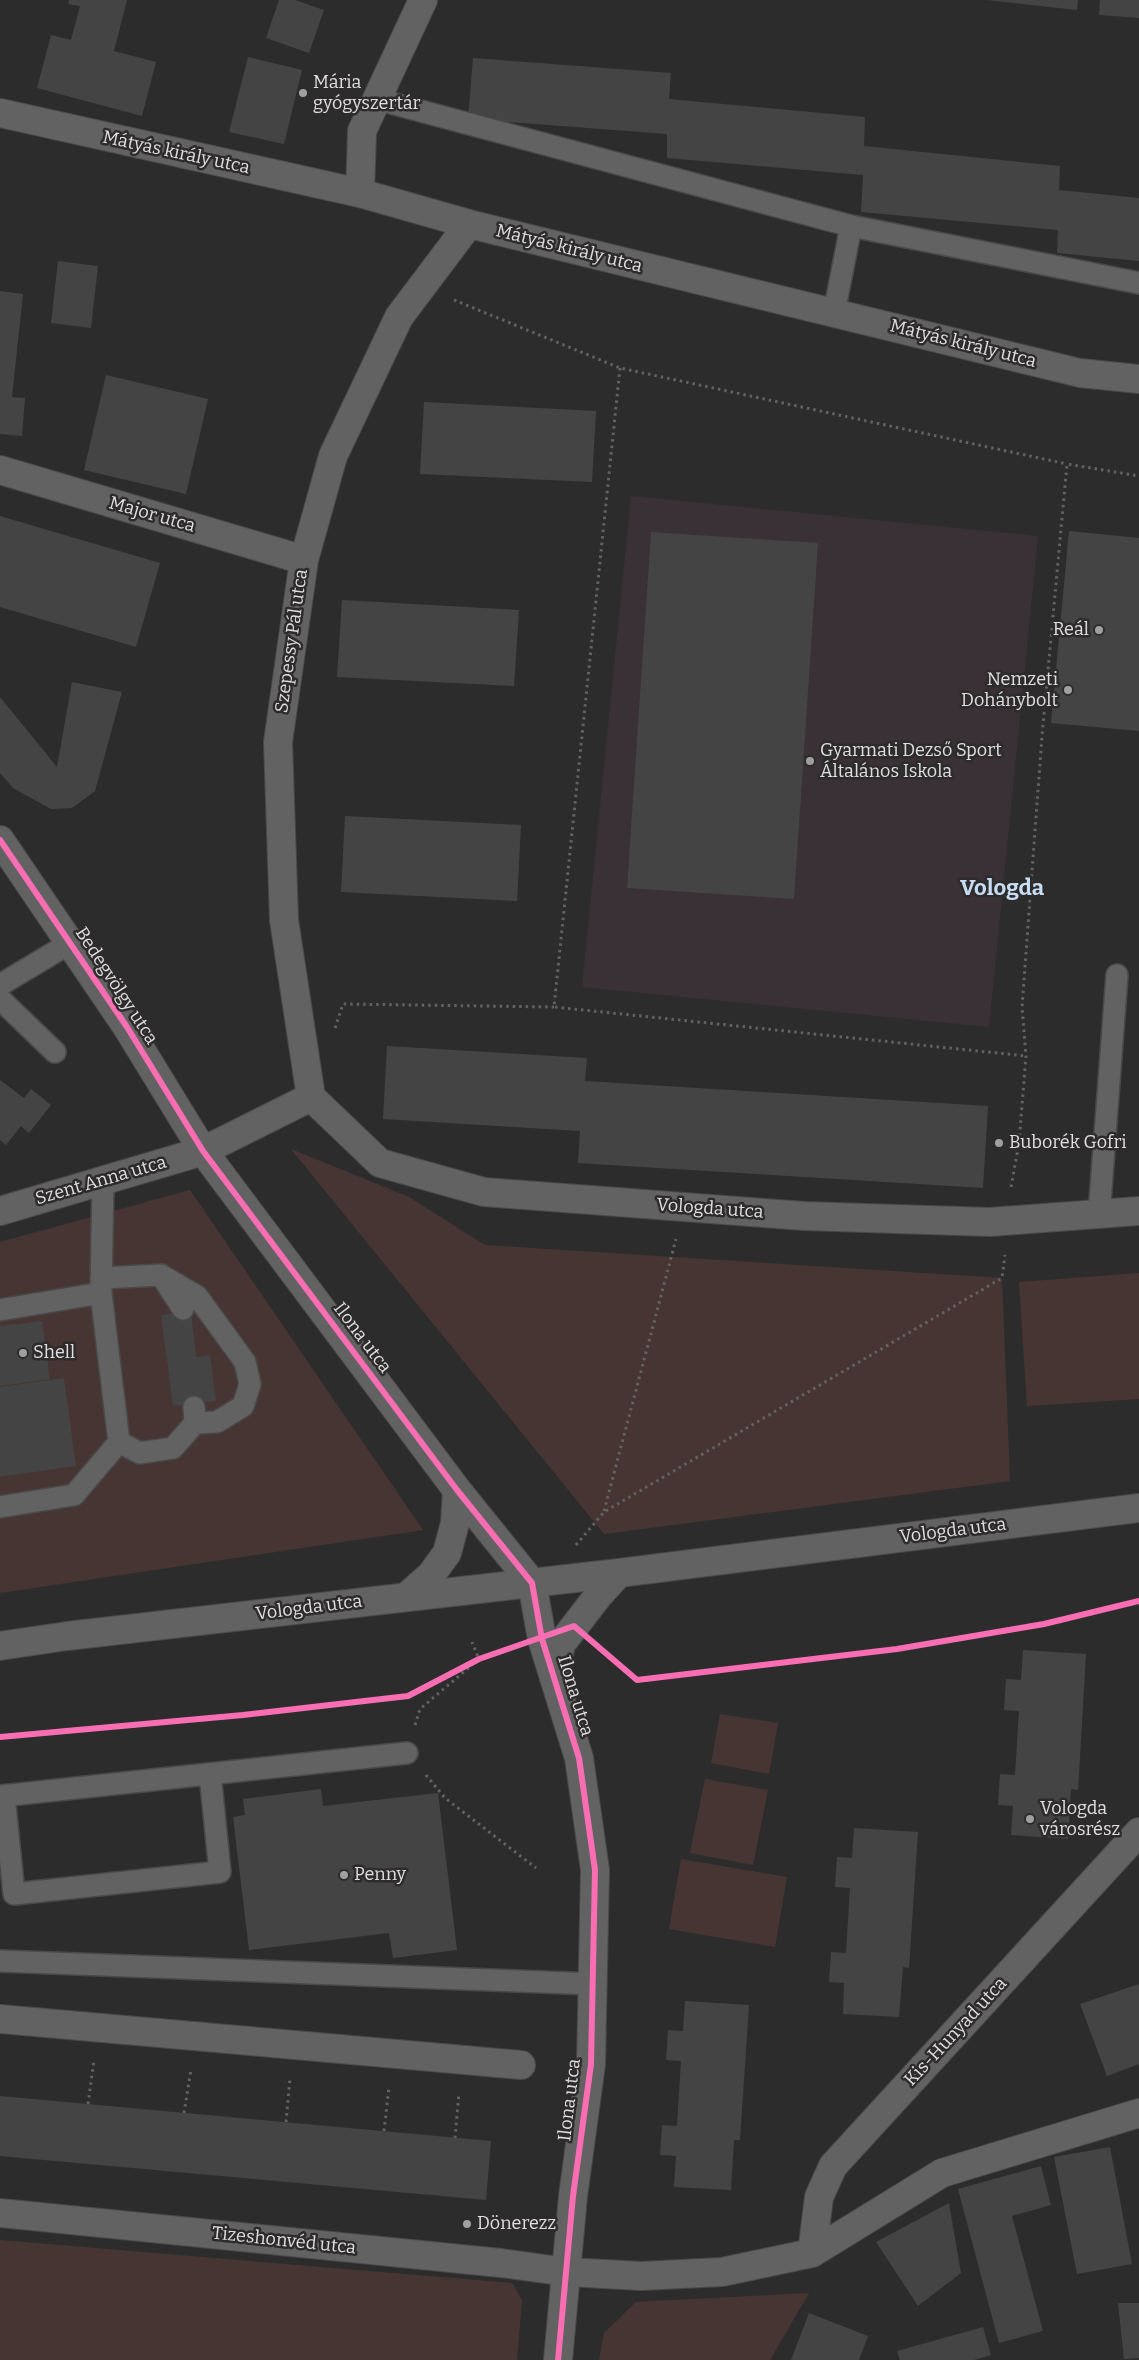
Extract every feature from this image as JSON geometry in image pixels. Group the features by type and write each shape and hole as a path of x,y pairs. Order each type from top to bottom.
{"street":[{"path":"360,193 362,131 423,0"},
{"name":"Mátyás király utca","path":"0,113 360,193 469,224 1080,373 1139,378"},
{"name":"Szepessy Pál utca","path":"311,1097 284,920 278,742 304,560 333,456 399,317 469,224"},
{"name":"Major utca","path":"0,470 304,560"},
{"name":"Bedegvölgy utca","path":"0,840 127,1027 202,1151"},
{"name":"Szent Anna utca","path":"0,1211 202,1151 311,1097"},
{"name":"Vologda utca","path":"311,1097 380,1163 484,1192 804,1216 990,1222 1139,1211"},
{"name":"Ilona utca","path":"202,1151 457,1490 532,1583 542,1639 578,1758 595,1870 591,2064 573,2196 558,2360"},
{"path":"406,1597 431,1575 447,1552 455,1523 457,1490"},
{"name":"Vologda utca","path":"0,1646 67,1636 619,1573 1139,1508"},
{"path":"555,1679 562,1644 593,1602 619,1573"},
{"name":"Kis-Hunyad utca","path":"812,2253 820,2197 833,2166 1139,1832"},
{"path":"0,2019 521,2065"},
{"path":"567,2272 641,2276 722,2272 812,2253 942,2173 1139,2113"},
{"name":"Tizeshonvéd utca","path":"0,2213 501,2263 567,2272"}],"lane":[{"path":"376,99 851,226 1139,283"},
{"path":"834,312 851,226"},
{"path":"0,985 70,943"},
{"path":"1098,1215 1117,975"},
{"path":"0,1000 55,1052"},
{"path":"0,1507 74,1495 120,1442 101,1286 103,1181"},
{"path":"161,1275 183,1309"},
{"path":"0,1310 101,1286 161,1275 197,1296 245,1362 250,1384 243,1406 217,1422 195,1415 173,1448 140,1453 120,1442"},
{"path":"210,1774 220,1872 14,1894 2,1796 407,1753"},
{"path":"0,1961 594,1984"}],"path":[{"path":"449,298 620,368 1067,464 1139,476"},
{"path":"554,1008 620,368"},
{"path":"1010,1191 1019,1143 1026,1056 1022,1006 1043,726 1067,464"},
{"path":"343,1004 554,1008 1026,1056"},
{"path":"604,1512 684,1207"},
{"path":"570,1551 604,1512 1002,1278 1006,1252"},
{"path":"472,1642 479,1659"},
{"path":"444,1677 479,1659"},
{"path":"479,1659 420,1708 407,1753 446,1798 536,1868"},
{"path":"88,2104 98,2027"},
{"path":"184,2113 195,2036"},
{"path":"286,2122 293,2045"},
{"path":"384,2131 392,2054"},
{"path":"455,2138 462,2060"}],"shaded area":[{"name":"Gyarmati Dezső Sport Általános Iskola","path":"631,496 1038,536 989,1027 582,987"},
{"path":"291,1149 409,1197 485,1245 1002,1278 1010,1481 604,1534"},
{"path":"190,1190 423,1530 0,1593 0,1242"},
{"path":"1139,1273 1139,1399 1027,1406 1019,1282"},
{"path":"720,1714 778,1723 769,1774 711,1763"},
{"path":"705,1779 768,1790 753,1865 690,1853"},
{"path":"681,1859 787,1877 775,1947 669,1929"},
{"path":"0,2240 512,2283 522,2300 517,2360 0,2360"},
{"path":"809,2293 770,2360 599,2360 604,2333 636,2302"}],"building":[{"path":"69,0 127,0 114,51 156,62 142,116 37,88 51,35 71,40 80,6 68,4"},
{"path":"279,0 295,0 324,10 309,53 266,38"},
{"path":"987,0 1078,0 1077,10"},
{"path":"1100,0 1139,0 1139,18 1099,15"},
{"path":"248,57 302,70 284,144 229,132"},
{"path":"473,58 671,73 669,99 865,117 864,146 1060,166 1059,190 1139,198 1139,261 1057,253 1058,230 861,212 863,175 667,158 667,134 468,119"},
{"path":"58,261 98,266 91,328 51,323"},
{"path":"0,291 23,294 12,397 25,398 22,436 0,434"},
{"path":"106,375 208,399 186,494 84,470"},
{"path":"424,402 596,411 592,482 420,474"},
{"path":"0,516 160,563 136,647 0,607"},
{"name":"Reál","path":"1069,531 1139,538 1139,731 1051,723"},
{"path":"651,532 818,543 794,899 627,888"},
{"path":"342,600 519,610 514,686 337,677"},
{"path":"72,682 122,692 95,791 72,808 51,809 13,788 0,773 0,697 57,767"},
{"path":"345,816 521,825 517,901 341,892"},
{"path":"387,1046 587,1058 585,1081 988,1106 983,1188 578,1163 580,1131 383,1119"},
{"path":"0,1080 24,1098 31,1089 51,1105 29,1133 21,1126 6,1145 0,1140"},
{"path":"191,1311 196,1357 210,1355 216,1401 173,1406 161,1315"},
{"name":"Shell","path":"42,1321 50,1379 0,1386 0,1326"},
{"path":"64,1378 76,1466 0,1477 0,1387"},
{"path":"1023,1650 1086,1654 1078,1790 1071,1789 1068,1839 1011,1835 1013,1806 998,1805 1000,1774 1015,1775 1019,1711 1004,1710 1006,1679 1021,1680"},
{"name":"Penny","path":"321,1789 323,1806 438,1793 457,1950 393,1958 389,1933 249,1950 233,1817 245,1815 243,1799"},
{"path":"854,1828 918,1832 909,1968 903,1967 899,2017 843,2014 844,1983 829,1982 831,1952 846,1953 850,1888 835,1887 837,1857 852,1858"},
{"path":"1139,1984 1139,2064 1107,2076 1080,2004"},
{"path":"685,2001 749,2005 740,2140 734,2140 731,2190 674,2187 676,2156 660,2155 662,2125 677,2126 681,2061 666,2060 668,2030 683,2031"},
{"path":"0,2096 491,2141 486,2200 0,2156"},
{"path":"1110,2147 1132,2264 1077,2274 1054,2157"},
{"path":"1041,2166 1051,2205 1012,2216 1043,2331 999,2343 958,2189"},
{"path":"949,2203 961,2273 918,2306 876,2242"},
{"path":"1118,2303 1139,2303 1139,2358 1124,2359"},
{"path":"809,2313 868,2336 859,2360 791,2360"},
{"path":"983,2327 991,2355 974,2360 900,2360 897,2351"}],"cycle path":[{"path":"0,840 127,1027 203,1151 457,1490 532,1583 542,1639 579,1758 595,1870 591,2064 573,2196 558,2360"},
{"path":"0,1737 243,1715 408,1696 479,1659 574,1626 637,1680 897,1649 1044,1624 1139,1601"}],"place":[{"name":"Mária gyógyszertár","path":"303,93"},
{"name":"Reál","path":"1099,630"},
{"name":"Nemzeti Dohánybolt","path":"1068,690"},
{"name":"Gyarmati Dezső Sport Általános Iskola","path":"810,761"},
{"name":"Buborék Gofri","path":"999,1143"},
{"name":"Shell","path":"23,1353"},
{"name":"Vologda városrész","path":"1030,1819"},
{"name":"Penny","path":"344,1875"},
{"name":"Dönerezz","path":"467,2224"}],"district":[{"name":"Vologda","path":"1002,889"}]}
